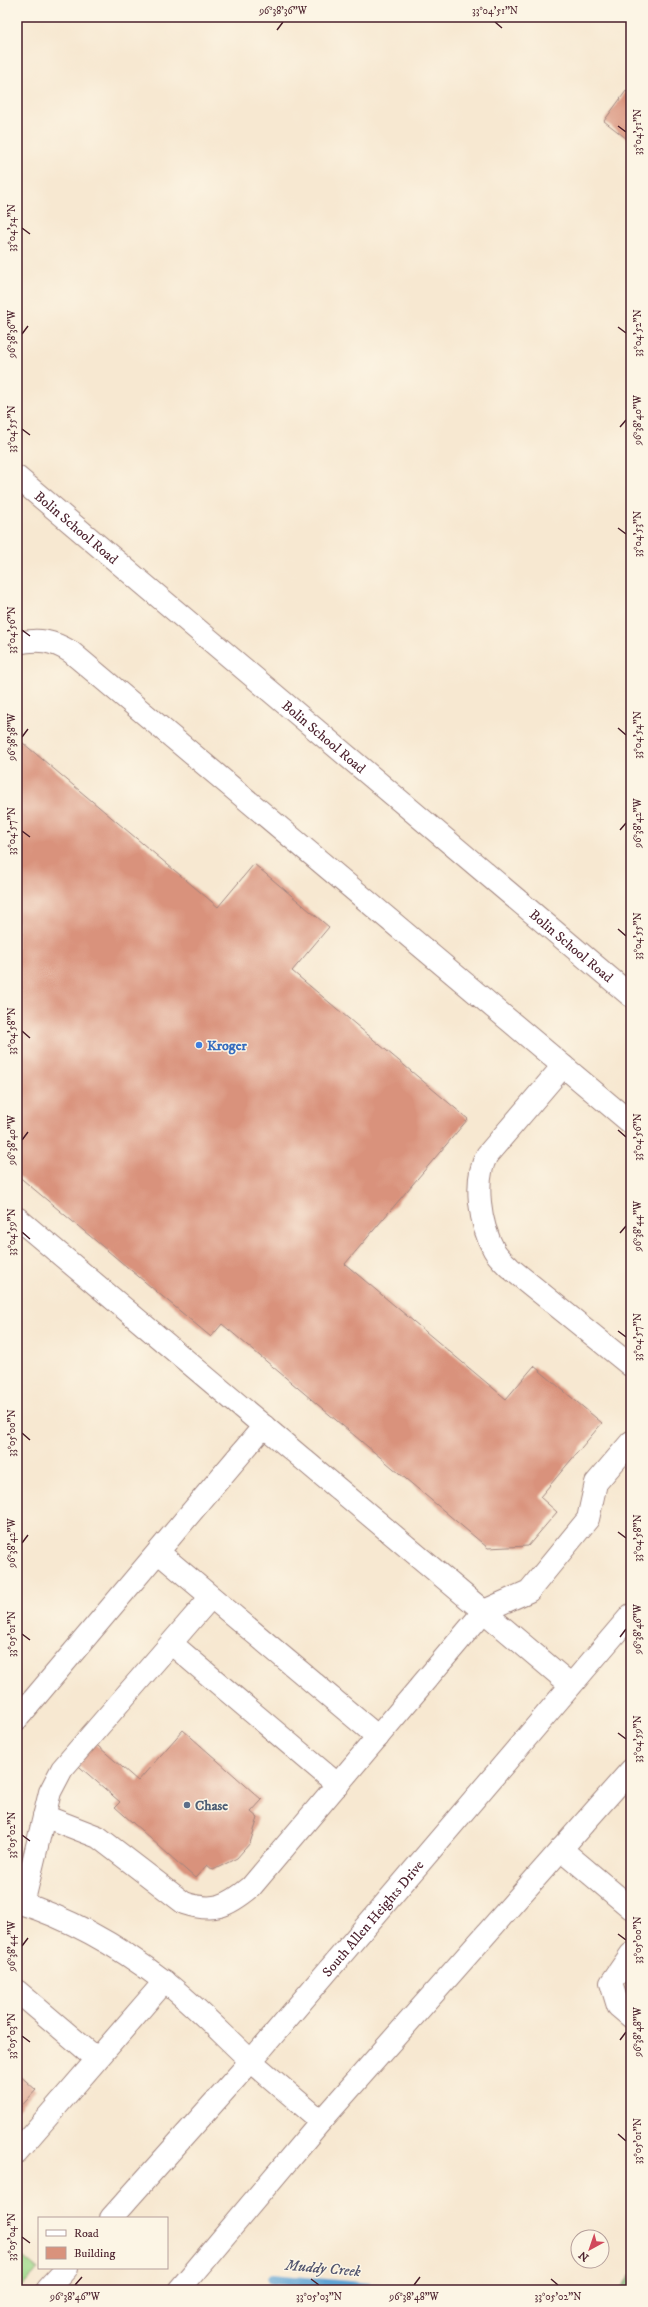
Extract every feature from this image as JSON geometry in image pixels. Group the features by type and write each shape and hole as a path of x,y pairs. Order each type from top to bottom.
{"main road":[{"name":"Bolin School Road","path":"17,478 631,996"},
{"path":"17,643 44,640 59,644 72,652 631,1123"},
{"path":"563,1066 487,1155 481,1166 479,1188 485,1226 495,1251 510,1268 631,1366"},
{"path":"17,1218 571,1685"},
{"path":"17,1719 264,1426"},
{"path":"44,1816 98,1836 184,1902 198,1908 213,1908 227,1904 252,1887 484,1611 529,1591 588,1519 596,1483 631,1442"},
{"path":"158,1552 378,1737"},
{"path":"211,1597 172,1644 62,1769 50,1792 20,1903 73,1925 120,1951 165,1981 251,2061 321,2121"},
{"name":"South Allen Heights Drive","path":"113,2217 251,2061 631,1616"},
{"path":"172,1644 338,1784"},
{"path":"179,2290 321,2121 631,1770"},
{"path":"561,1850 631,1908"},
{"path":"631,1954 611,1983 618,2006 631,2017"},
{"path":"17,2152 165,1981"},
{"path":"17,1991 97,2059"},
{"path":"47,2290 66,2269"}],"green space":[{"path":"17,2252 38,2270 19,2290 17,2290"},
{"path":"631,2274 631,2290 620,2290"}],"building":[{"path":"626,91 631,95 631,142 604,121"},
{"name":"Kroger","path":"17,738 218,907 254,864 329,927 292,971 468,1119 345,1264 506,1399 534,1366 602,1423 540,1497 557,1512 528,1546 488,1548 222,1324 211,1337 17,1175"},
{"name":"Chase","path":"183,1730 262,1800 251,1812 258,1818 250,1843 237,1858 213,1870 207,1865 195,1878 115,1807 120,1802 73,1761 91,1740 138,1781"},
{"path":"17,2073 36,2090 17,2111"}],"waterway":[{"name":"Muddy Creek","path":"272,2279 394,2290"}],"place":[{"name":"Kroger","path":"199,1045"},
{"name":"Chase","path":"187,1805"}]}
